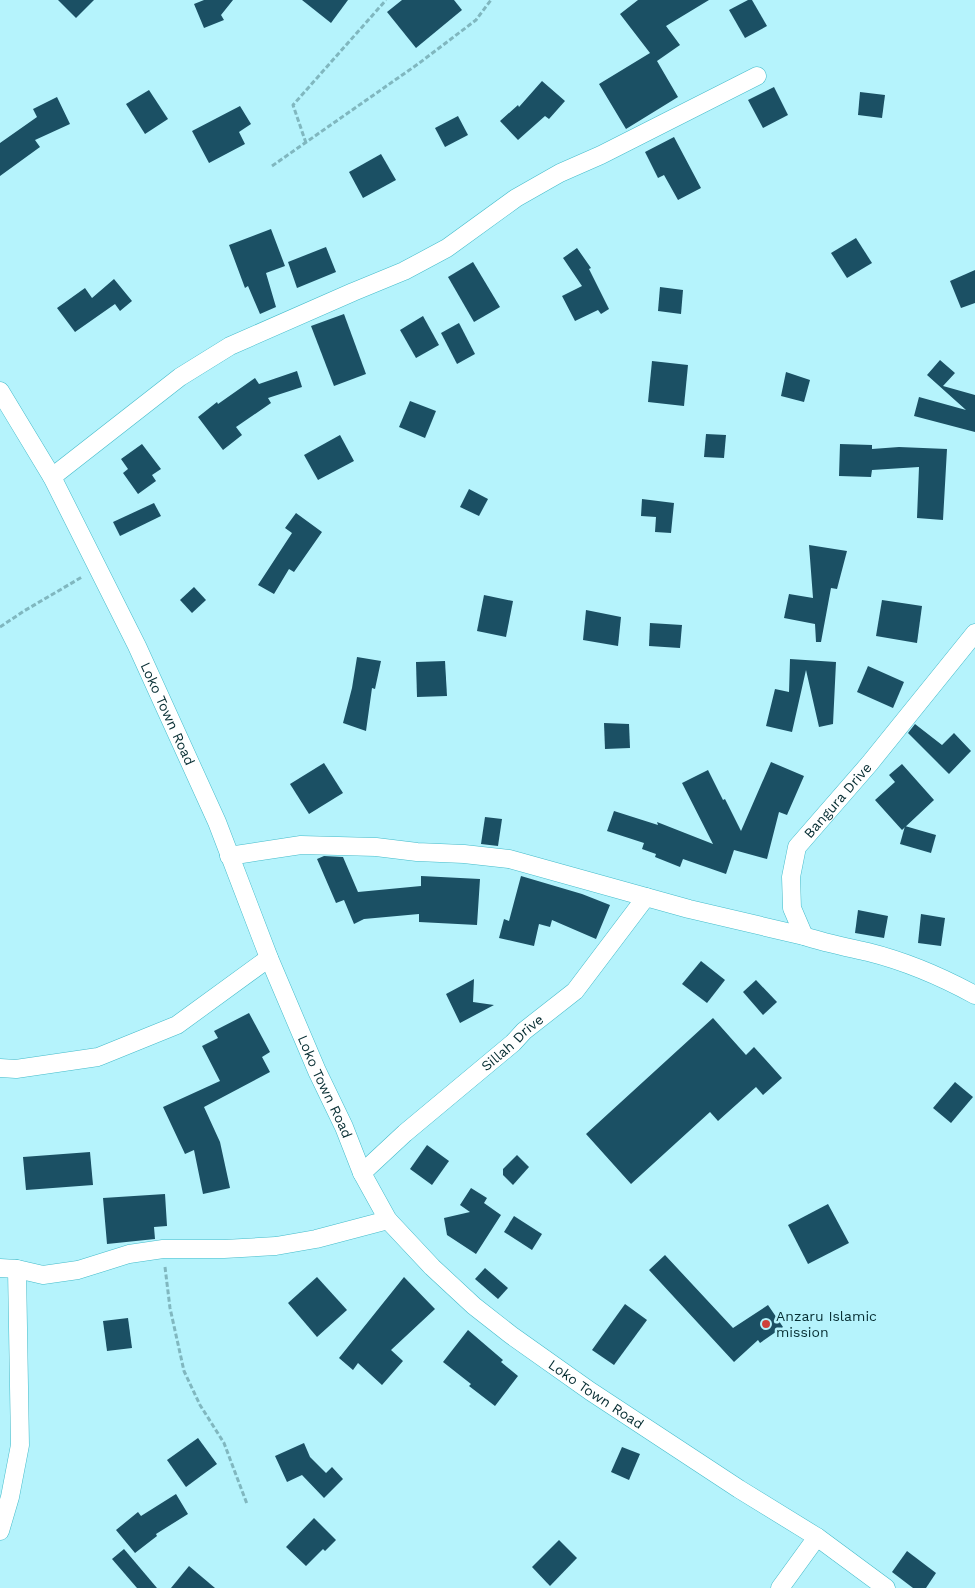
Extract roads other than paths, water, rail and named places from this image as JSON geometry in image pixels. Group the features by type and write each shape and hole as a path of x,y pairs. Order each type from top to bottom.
{"street":[{"path":"52,478 180,377 230,346 353,292 404,272 446,248 516,198 560,173 601,155 757,76"},
{"name":"Loko Town Road","path":"0,392 52,478 137,646 217,822 269,958 317,1071 344,1127 362,1173 388,1220 432,1267 474,1306 511,1335 590,1391 816,1537 886,1588"},
{"name":"Bangura Drive","path":"804,936 792,908 792,877 797,847 870,763 975,633"},
{"path":"230,856 300,845 376,847 509,859 646,897 822,942 869,952 898,961 955,984 975,995"},
{"name":"Sillah Drive","path":"362,1173 405,1134 499,1056 524,1031 575,991 646,897"},
{"path":"0,1068 16,1069 98,1057 151,1036 177,1025 269,958"},
{"path":"0,1531 10,1497 20,1445 8,1268 43,1274 69,1271 129,1254 163,1248 224,1249 276,1246 316,1239 388,1220"},
{"path":"780,1588 816,1537"}],"place":[{"name":"Anzaru Islamic mission","path":"766,1324"}]}
